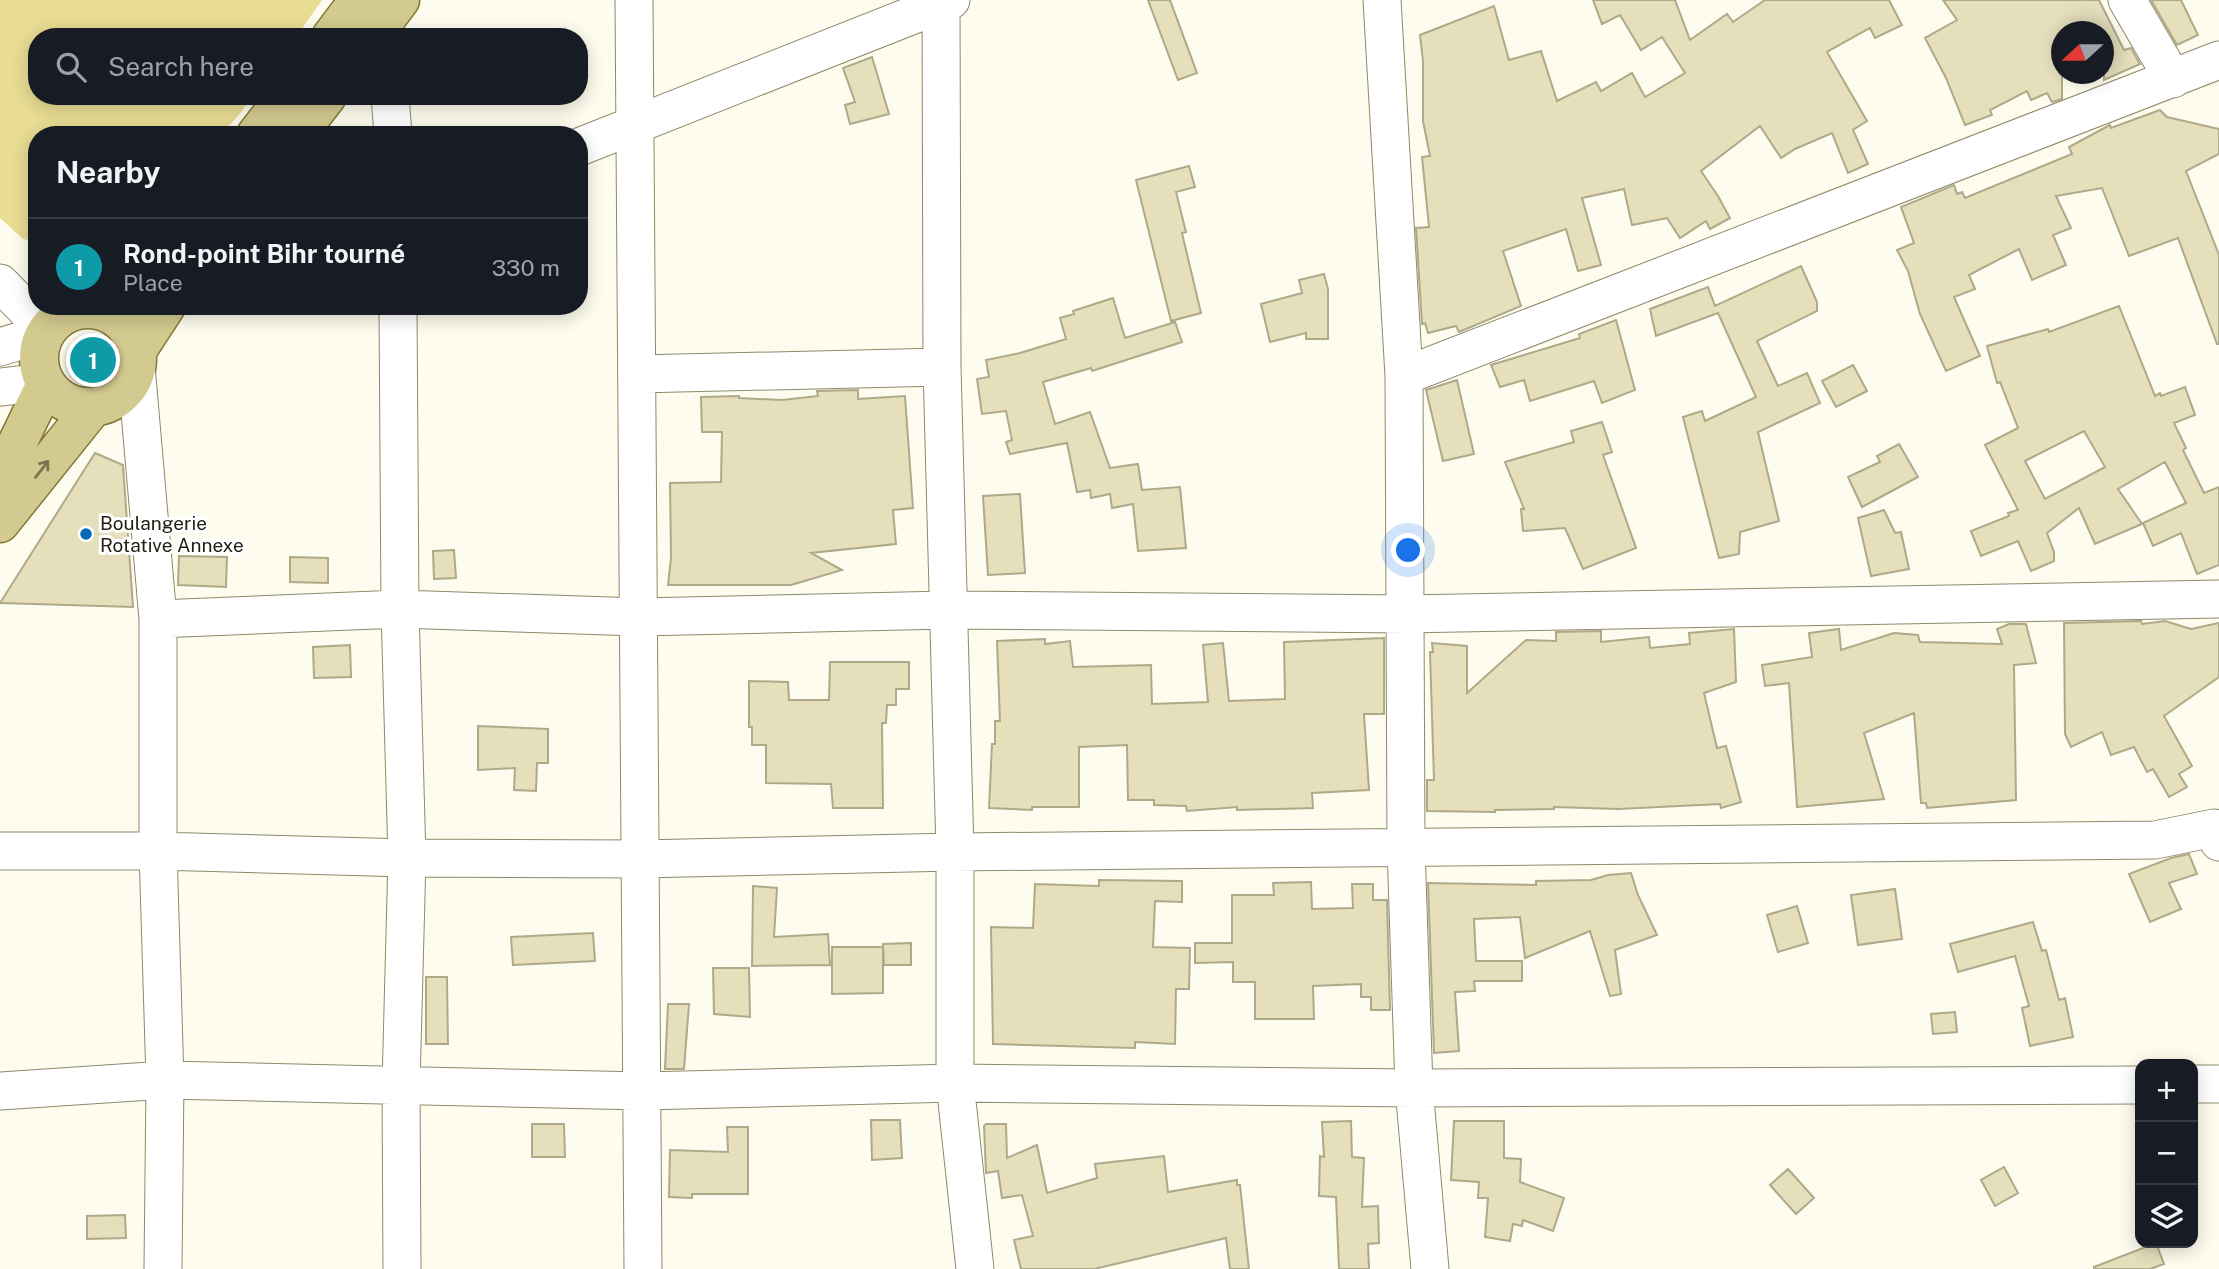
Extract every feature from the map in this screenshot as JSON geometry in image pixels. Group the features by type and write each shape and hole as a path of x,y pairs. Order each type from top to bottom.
{"main road":[{"path":"356,28 381,19"},
{"path":"264,126 279,105"},
{"path":"304,126 320,105"},
{"path":"110,315 125,326 132,338 136,359"},
{"path":"62,320 40,345 38,358 46,383 62,400 82,407 93,407 108,403 121,394 131,381 136,359 161,315"},
{"path":"0,473 46,383"},
{"path":"0,523 93,407"}],"street":[{"path":"635,0 643,1269"},
{"path":"1382,0 1404,376 1406,847 1414,1088 1430,1269"},
{"path":"2126,0 2173,79"},
{"path":"588,144 945,1 942,367 955,852 955,1083 975,1269"},
{"path":"1404,376 2219,60"},
{"path":"391,105 392,126"},
{"path":"0,283 28,300"},
{"path":"398,315 400,609 407,858 401,1085 402,1269"},
{"path":"0,346 62,320"},
{"path":"136,359 158,619 158,851 165,1080 163,1269"},
{"path":"637,374 942,367"},
{"path":"0,387 46,383"},
{"path":"158,619 400,609 639,617 947,610 1405,614 2219,598"},
{"path":"0,851 640,859 955,852 2155,840 2214,828 2219,842"},
{"path":"0,1090 165,1080 643,1091 955,1083 1414,1088 2135,1085"},
{"path":"2198,1084 2219,1084"}],"shaded area":[{"path":"0,0 322,0 302,28 28,28 28,105 246,105 229,126 28,126 28,240 23,239 0,218"}],"building":[{"path":"1148,0 1170,0 1197,73 1178,80"},
{"path":"1593,0 1675,0 1690,40 1727,14 1733,22 1765,0 1889,0 1902,25 1875,38 1870,28 1827,52 1867,121 1853,130 1868,164 1848,173 1832,133 1781,158 1760,126 1701,171 1730,218 1710,229 1706,221 1680,238 1667,218 1632,225 1624,189 1582,198 1601,265 1578,271 1566,229 1503,251 1521,306 1459,332 1456,326 1428,333 1425,323 1422,324 1416,228 1429,227 1422,157 1430,156 1423,121 1420,35 1494,6 1509,60 1541,51 1557,101 1596,82 1601,91 1632,73 1645,97 1685,73 1662,37 1641,50 1620,15 1602,24"},
{"path":"1943,0 2099,0 2110,21 2051,21 2051,84 2062,84 2062,99 2052,102 2047,93 2031,100 2027,91 1990,110 1992,115 1965,125 1946,78 1925,38 1957,20"},
{"path":"2151,0 2181,0 2198,35 2177,45"},
{"path":"2114,30 2124,50 2131,48 2140,64 2114,76"},
{"path":"872,57 889,114 850,124 845,105 855,102 843,68"},
{"path":"2160,110 2167,117 2219,129 2219,154 2186,171 2219,255 2219,344 2178,238 2129,256 2102,188 2056,196 2071,228 2053,235 2066,265 2032,280 2019,249 1969,275 1975,289 1954,297 1980,356 1946,371 1920,314 1908,271 1897,250 1914,243 1901,207 1954,185 1957,194 1962,192 1965,198 2072,154 2069,147 2110,125 2111,128"},
{"path":"1189,166 1195,187 1176,192 1186,232 1182,233 1201,313 1171,321 1136,180"},
{"path":"1801,266 1817,302 1817,311 1757,341 1778,386 1807,373 1820,403 1758,432 1779,521 1740,532 1739,554 1719,558 1683,417 1702,411 1705,421 1756,397 1718,313 1656,336 1650,309 1708,287 1715,306"},
{"path":"1324,274 1328,289 1328,339 1306,339 1306,333 1270,342 1261,304 1302,293 1299,280"},
{"path":"1113,298 1125,338 1175,322 1182,342 1092,371 1091,368 1043,382 1055,424 1090,412 1110,468 1138,464 1142,490 1180,487 1186,548 1138,551 1133,504 1112,508 1110,494 1091,498 1090,490 1077,492 1067,443 1010,454 1006,442 1012,440 1006,411 982,414 977,379 989,377 986,360 1066,339 1060,318"},
{"path":"2119,306 2155,396 2185,387 2195,415 2174,423 2186,448 2183,450 2204,493 2219,487 2219,565 2197,574 2181,533 2153,546 2143,523 2186,503 2165,462 2118,489 2142,524 2095,544 2079,508 2047,533 2054,552 2054,561 2031,571 2018,541 1981,556 1971,531 2018,510 1985,445 2018,428 2000,382 1997,383 1987,346 2048,329 2049,332","holes":["2084,431 2105,467 2045,499 2025,461"]},
{"path":"1616,320 1635,390 1602,403 1594,381 1530,401 1524,380 1500,387 1491,365 1580,338 1579,334"},
{"path":"1853,365 1867,391 1836,407 1822,381"},
{"path":"1457,380 1474,454 1443,461 1426,390"},
{"path":"858,390 858,399 905,396 913,508 893,510 896,544 811,553 842,570 791,585 668,585 671,558 670,483 721,482 722,432 702,432 701,397 739,396 782,400 818,396 817,391"},
{"path":"1602,422 1612,452 1603,455 1636,548 1583,569 1565,528 1523,531 1521,509 1524,509 1505,462 1574,442 1571,431"},
{"path":"1899,444 1918,477 1862,507 1848,477 1880,462 1877,456"},
{"name":"Boulangerie Rotative Annexe","path":"95,453 123,465 133,607 0,603"},
{"path":"1020,494 1025,573 988,575 983,496"},
{"path":"1884,510 1895,533 1901,532 1909,569 1871,576 1858,518"},
{"path":"454,550 456,578 434,579 433,551"},
{"path":"179,556 227,557 226,587 178,585"},
{"path":"290,557 328,558 328,583 290,582"},
{"path":"2141,621 2142,624 2165,621 2191,629 2219,623 2219,677 2164,716 2192,766 2179,774 2187,787 2169,797 2153,769 2147,772 2134,747 2111,755 2102,732 2071,747 2065,734 2064,623"},
{"path":"2009,624 2026,624 2036,663 2014,665 2016,800 1927,808 1926,803 1921,803 1914,713 1864,733 1884,799 1797,807 1789,683 1765,686 1762,665 1812,657 1809,633 1839,629 1841,650 1894,633 1918,635 1920,642 2002,644 1997,629"},
{"path":"1734,629 1736,682 1704,693 1717,748 1726,746 1741,802 1721,808 1720,804 1618,809 1554,807 1495,812 1427,811 1427,780 1434,780 1430,652 1433,652 1432,643 1467,646 1467,693 1526,640 1556,641 1556,632 1601,631 1601,642 1649,637 1650,648 1690,644 1689,633"},
{"path":"1384,638 1384,714 1364,714 1369,790 1312,793 1313,808 1237,810 1237,807 1187,811 1186,806 1154,805 1154,800 1128,800 1127,745 1079,747 1079,807 1032,807 1032,810 989,808 992,744 995,744 995,721 1000,721 997,641 1045,639 1045,644 1070,641 1073,667 1151,665 1152,704 1208,702 1203,645 1223,643 1229,701 1285,699 1284,642"},
{"path":"350,645 351,677 314,678 313,647"},
{"path":"830,662 909,662 909,689 896,689 896,705 887,705 886,723 882,723 883,808 833,808 831,784 766,783 766,745 752,745 752,727 749,727 749,681 788,682 789,700 829,700"},
{"path":"478,726 548,729 548,763 537,763 536,791 514,790 515,768 478,770"},
{"path":"2189,854 2197,874 2169,883 2181,909 2150,922 2129,874"},
{"path":"1631,873 1657,935 1615,950 1621,994 1610,996 1590,931 1525,958 1520,917 1474,919 1476,961 1522,961 1522,981 1474,981 1475,991 1455,992 1459,1051 1434,1053 1428,883 1536,885 1536,881 1591,880"},
{"path":"1099,880 1182,881 1182,902 1155,901 1153,947 1190,948 1189,989 1176,989 1175,1044 1135,1042 1135,1048 993,1044 991,927 1033,928 1035,884 1099,886"},
{"path":"1311,882 1312,909 1353,908 1352,884 1373,884 1373,900 1387,900 1390,1010 1371,1010 1371,997 1361,997 1361,984 1313,986 1314,1019 1255,1019 1255,982 1233,982 1233,962 1195,963 1195,943 1232,943 1232,895 1274,895 1273,883"},
{"path":"753,886 777,888 774,937 828,934 830,965 752,966"},
{"path":"1895,889 1902,939 1858,945 1851,895"},
{"path":"1797,906 1808,943 1778,952 1767,915"},
{"path":"2033,922 2042,951 2046,950 2059,1000 2065,998 2073,1037 2030,1046 2022,1008 2029,1006 2015,956 1958,972 1950,944"},
{"path":"593,933 595,961 513,965 511,937"},
{"path":"911,943 911,965 884,965 883,944"},
{"path":"832,947 883,947 883,993 832,994"},
{"path":"713,968 749,968 750,1017 714,1014"},
{"path":"426,977 447,977 448,1044 426,1044"},
{"path":"668,1004 689,1004 684,1069 665,1069"},
{"path":"1955,1012 1957,1032 1933,1034 1931,1014"},
{"path":"871,1120 900,1120 902,1158 872,1160"},
{"path":"1351,1121 1352,1157 1364,1158 1362,1207 1378,1206 1379,1243 1368,1244 1369,1269 1339,1269 1336,1197 1319,1196 1320,1156 1324,1157 1322,1122"},
{"path":"1454,1121 1504,1121 1504,1158 1521,1159 1520,1182 1564,1198 1553,1231 1523,1220 1522,1226 1513,1224 1510,1241 1485,1237 1488,1198 1478,1198 1479,1182 1451,1180"},
{"path":"532,1124 564,1124 565,1157 532,1157"},
{"path":"986,1124 1006,1124 1007,1158 1037,1145 1047,1193 1097,1178 1095,1164 1164,1156 1168,1192 1237,1180 1237,1185 1240,1185 1249,1269 1230,1269 1226,1238 1094,1269 1021,1269 1014,1240 1033,1236 1022,1195 1002,1198 998,1171 986,1173"},
{"path":"727,1127 748,1127 748,1194 692,1194 692,1198 669,1197 670,1150 728,1152"},
{"path":"2004,1167 2018,1193 1995,1206 1981,1180"},
{"path":"1788,1169 1814,1198 1796,1214 1770,1185"},
{"path":"125,1215 126,1238 87,1239 87,1216"},
{"path":"2143,1248 2158,1248 2164,1264 2150,1269 2094,1267"}],"place":[{"name":"Rond-point Bihr tourné","path":"93,360"},
{"name":"Boulangerie Rotative Annexe","path":"86,534"}]}
